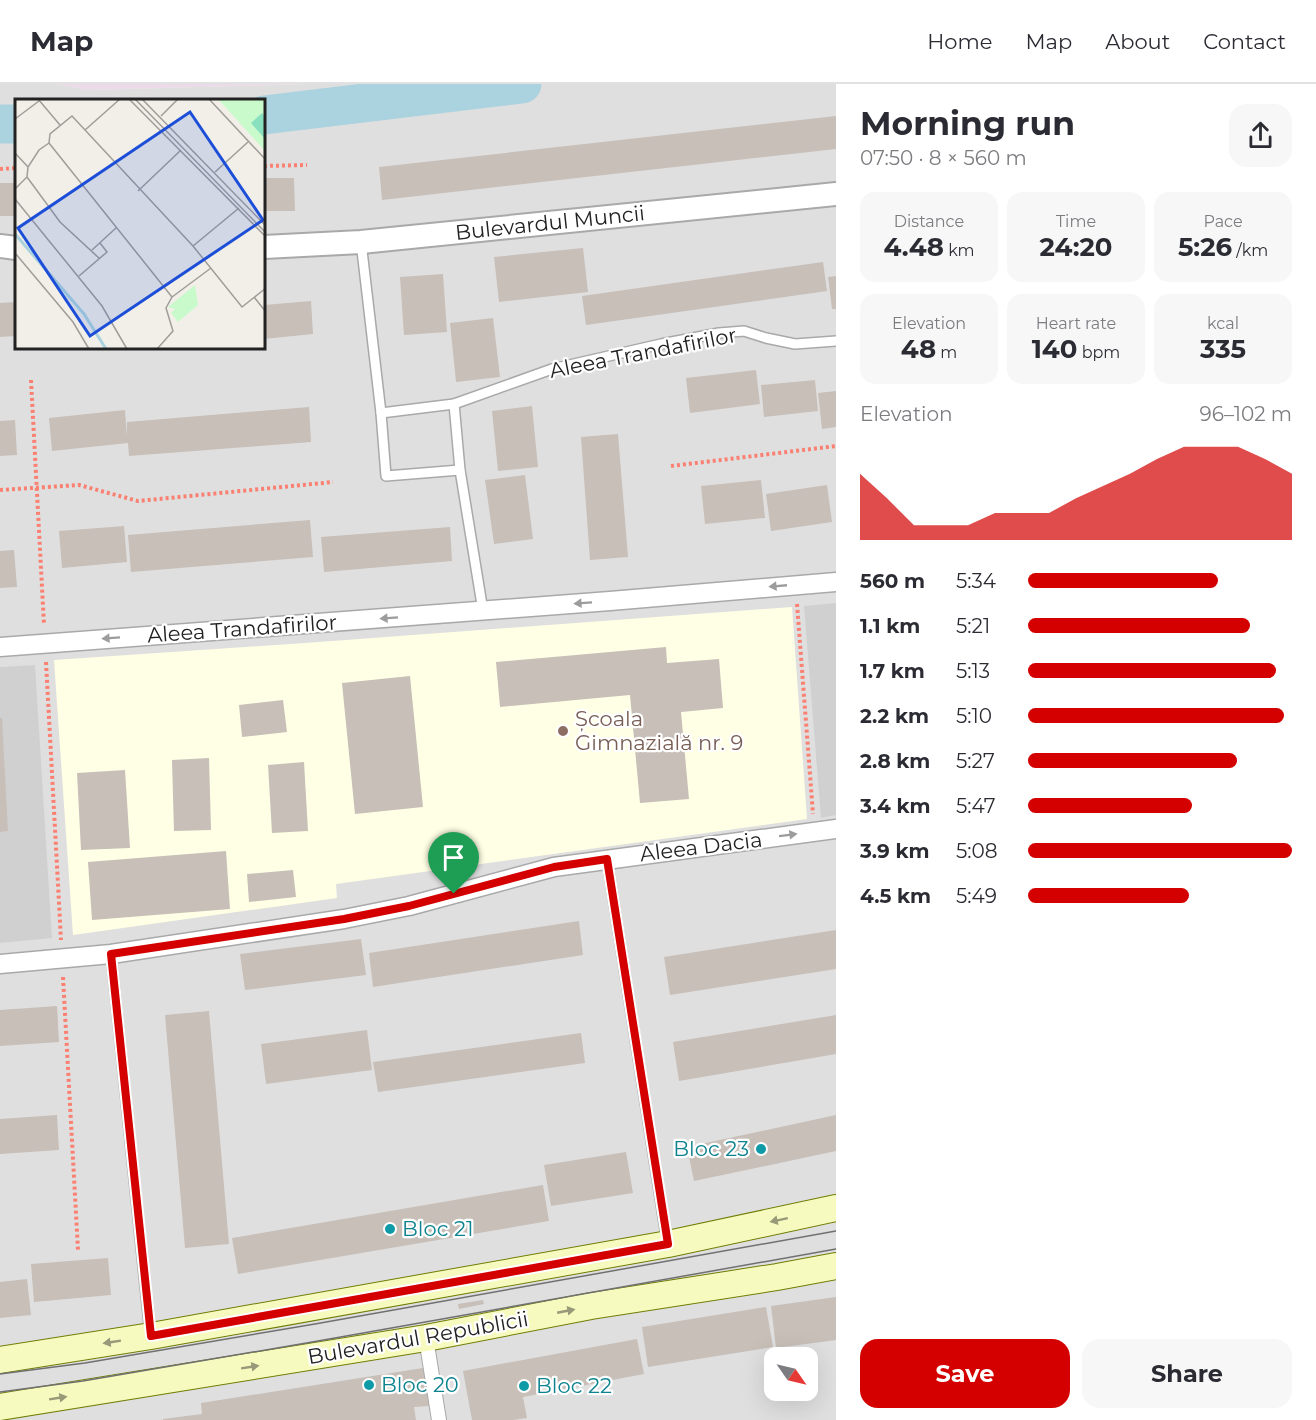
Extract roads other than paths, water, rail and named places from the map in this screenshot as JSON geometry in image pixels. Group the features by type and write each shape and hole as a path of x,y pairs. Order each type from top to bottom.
{"main road":[{"path":"0,1360 151,1336 668,1244 836,1208"},
{"name":"Bulevardul Republicii","path":"0,1407 426,1338 591,1306 836,1266"}],"street":[{"name":"Bulevardul Muncii","path":"266,247 361,242 836,194"},
{"path":"0,246 15,248"},
{"name":"Aleea Trandafirilor","path":"0,647 836,582"},
{"name":"Aleea Dacia","path":"0,964 111,954 344,919 409,906 554,867 836,829"},
{"path":"426,1338 439,1420"}],"lane":[{"path":"361,242 386,476 460,470"},
{"name":"Aleea Trandafirilor","path":"381,413 454,405 552,369 719,333 744,331 795,344 836,341"},
{"path":"454,405 460,470 483,611"},
{"path":"607,859 668,1244"},
{"path":"111,954 151,1336"}],"waterway":[{"path":"266,115 522,84"},
{"path":"0,124 15,124"}],"tram line":[{"path":"0,1374 85,1363 315,1324 836,1231"},
{"path":"0,1392 83,1381 318,1341 836,1249"}],"place":[{"name":"Școala Gimnazială nr. 9","path":"563,731"},
{"name":"Bloc 23","path":"761,1149"},
{"name":"Bloc 21","path":"390,1229"},
{"name":"Bloc 20","path":"369,1385"},
{"name":"Bloc 22","path":"524,1386"}]}
